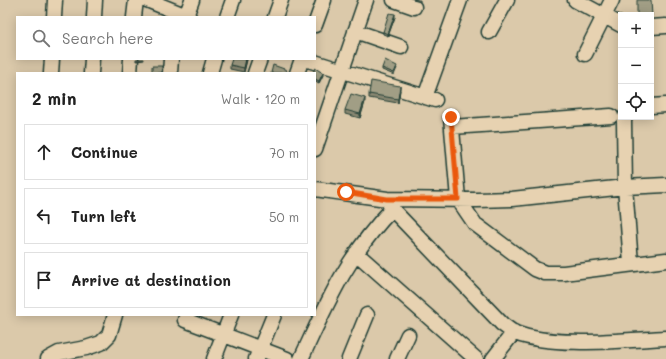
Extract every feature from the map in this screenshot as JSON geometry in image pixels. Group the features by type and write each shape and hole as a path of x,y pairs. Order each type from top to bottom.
{"street":[{"path":"54,16 55,0"},
{"path":"94,16 95,0"},
{"path":"134,16 136,0"},
{"path":"149,0 188,16 192,0"},
{"path":"227,16 233,0"},
{"path":"275,16 281,0"},
{"path":"316,22 324,0"},
{"path":"316,146 366,0"},
{"path":"394,0 414,7"},
{"path":"307,60 430,98 460,0"},
{"path":"490,32 507,0"},
{"path":"575,0 618,24"},
{"path":"585,54 612,0"},
{"path":"654,27 666,26"},
{"path":"355,31 401,47"},
{"path":"51,72 52,60"},
{"path":"91,72 92,60"},
{"path":"130,60 130,72"},
{"path":"170,72 171,60"},
{"path":"210,72 214,60"},
{"path":"255,72 260,60"},
{"path":"298,72 304,60"},
{"path":"654,106 666,105"},
{"path":"610,116 531,123 451,122 458,199 475,224 535,270 544,273 564,273 632,263 666,260"},
{"path":"624,120 626,187 632,263"},
{"path":"316,188 389,204 458,199 512,199 626,187 666,185"},
{"path":"301,359 331,293 389,204"},
{"path":"389,204 502,324 514,332 537,338 578,342 666,338"},
{"path":"356,253 476,359"},
{"path":"349,359 367,315"},
{"path":"48,359 59,353 86,348 101,343 109,335 115,316"},
{"path":"187,316 185,320 223,335 258,354 287,359"},
{"path":"214,359 231,316"},
{"path":"258,354 274,316"},
{"path":"493,359 514,332"},
{"path":"397,359 408,335"}],"building":[{"path":"637,0 651,0 652,12 637,12"},
{"path":"389,13 395,14 388,34 383,32"},
{"path":"232,60 246,60 244,68 230,65"},
{"path":"385,60 397,66 394,73 382,68"},
{"path":"273,65 287,70 286,72 271,72"},
{"path":"152,66 162,66 162,72 152,72"},
{"path":"315,68 323,73 319,81 316,80 316,72 313,72"},
{"path":"371,81 400,86 398,99 369,94"},
{"path":"351,94 365,98 360,114 345,110"}],"route":[{"path":"346,192 387,199 458,199 451,117"}]}
